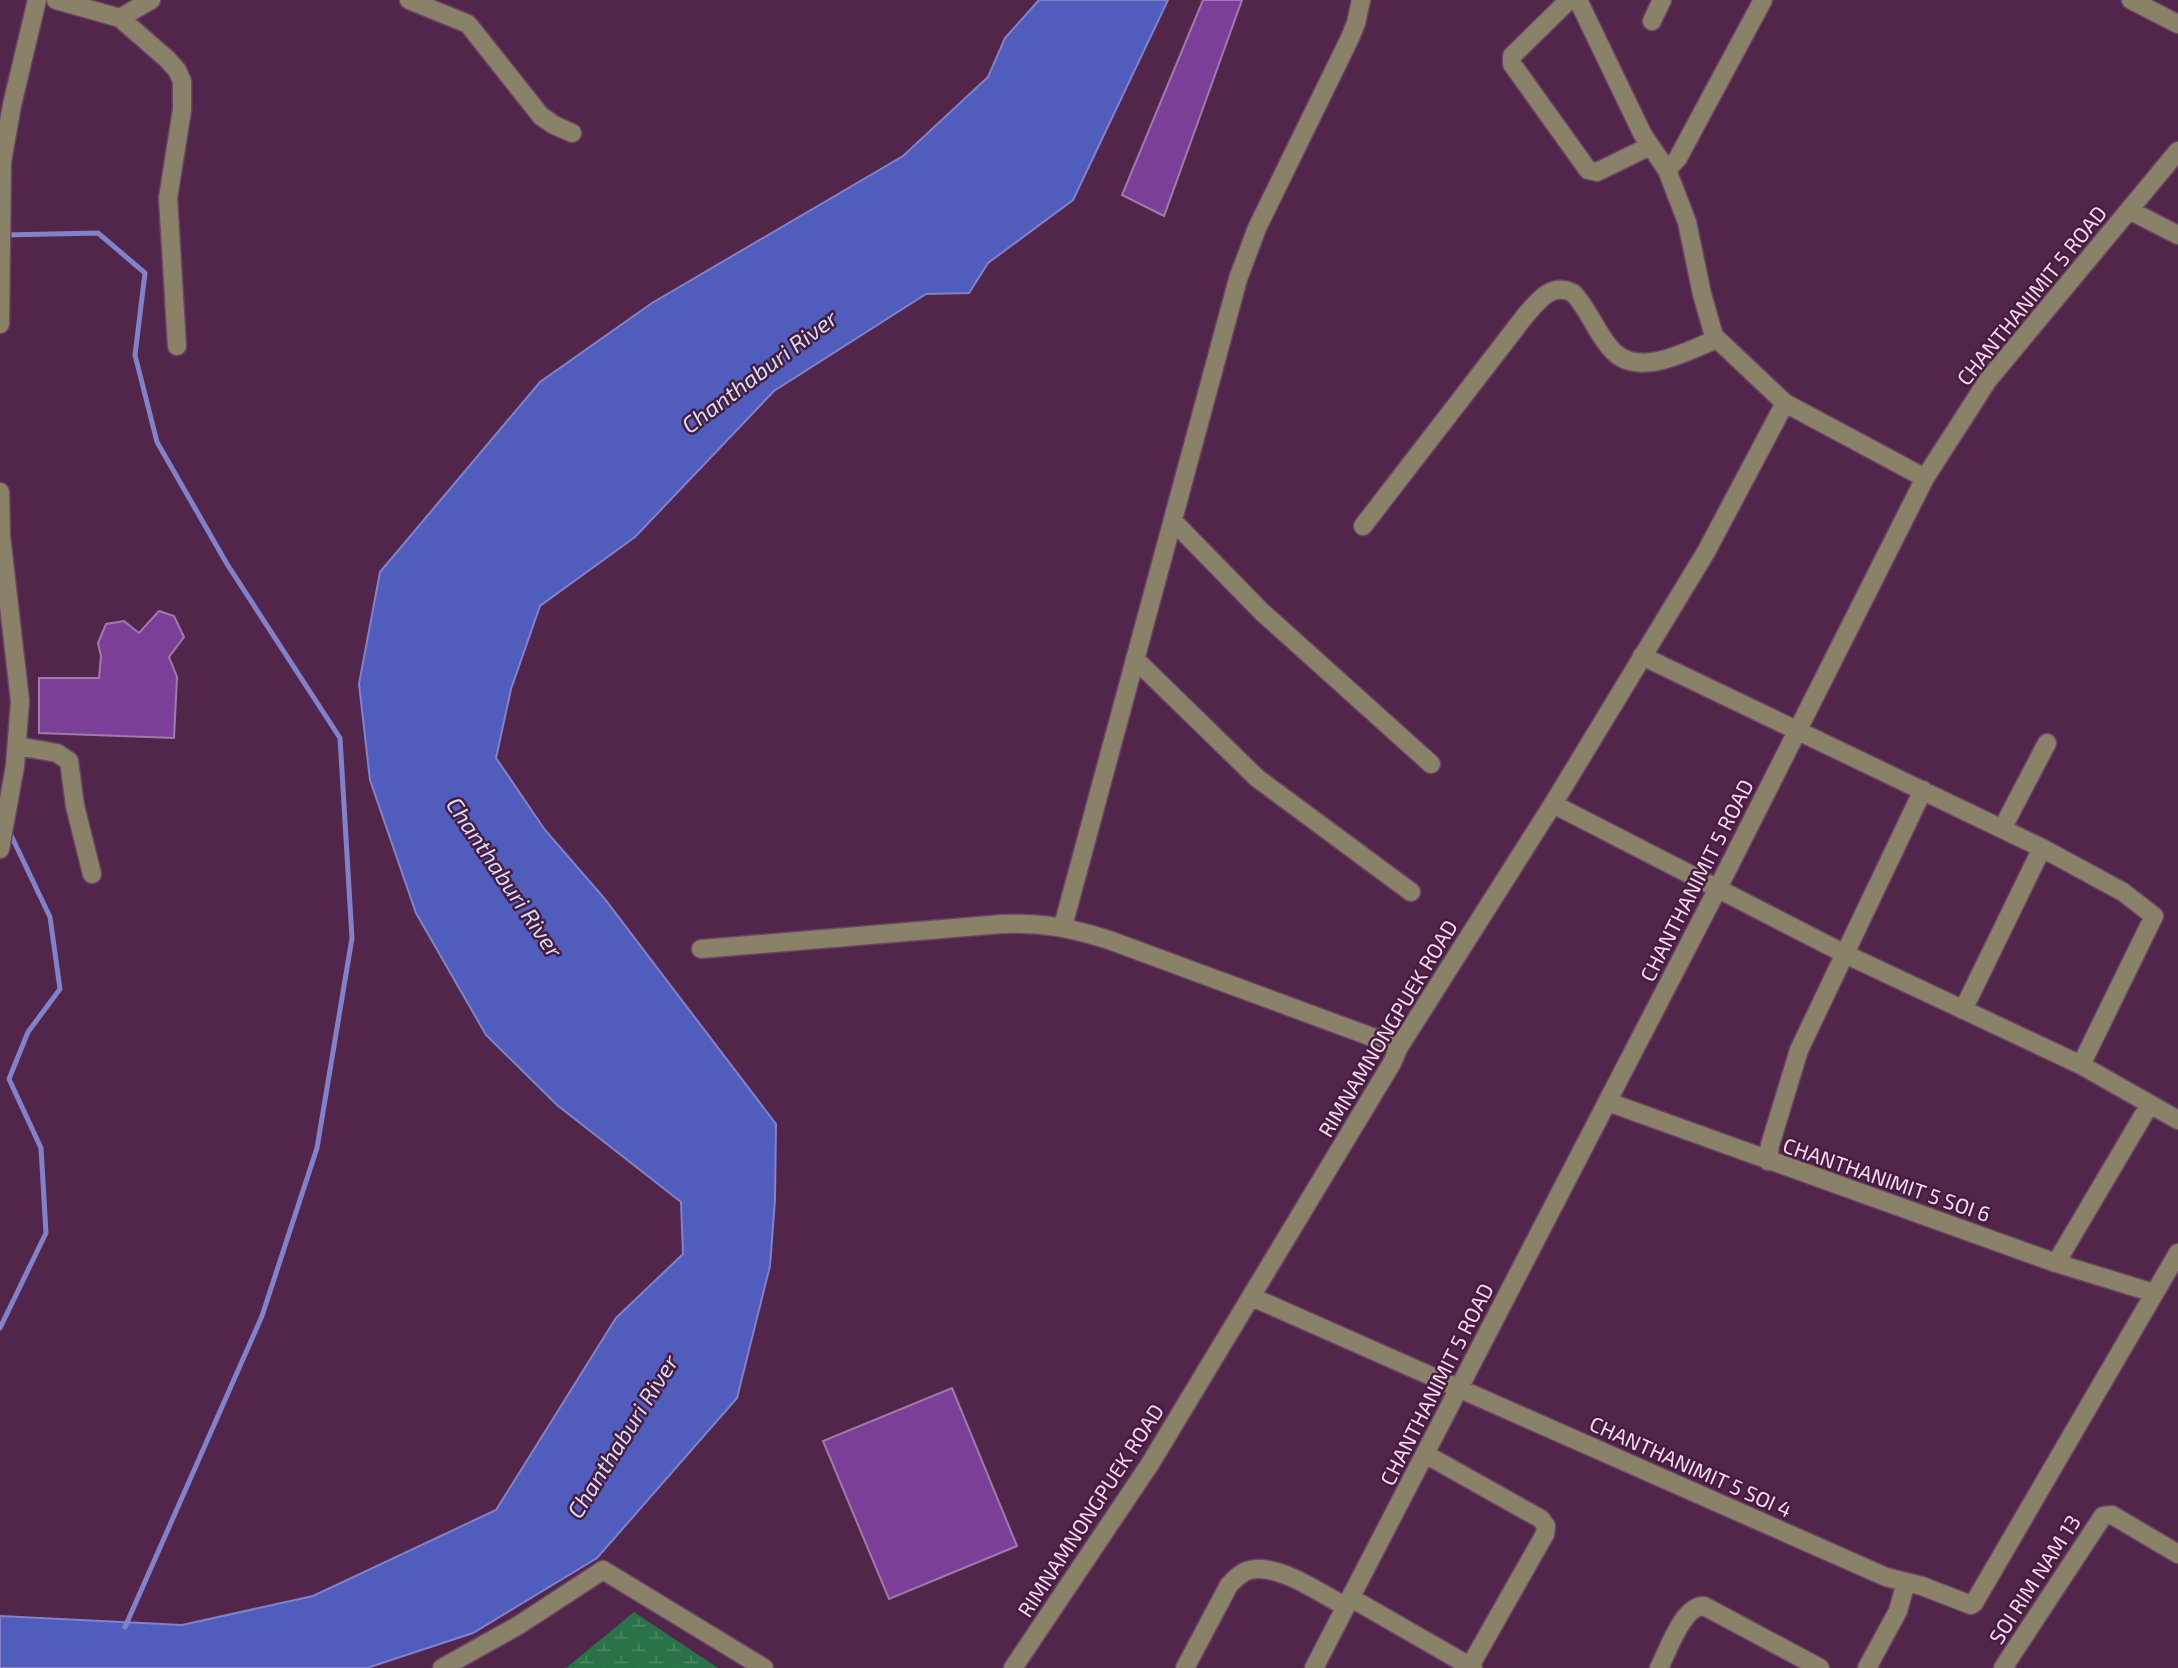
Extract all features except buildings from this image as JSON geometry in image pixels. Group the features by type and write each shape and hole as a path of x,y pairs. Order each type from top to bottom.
{"street":[{"path":"0,324 2,162 37,0"},
{"path":"56,0 120,18 167,59 182,81 182,110 168,198 177,346"},
{"path":"120,18 151,0"},
{"path":"409,0 468,24 541,116 572,133"},
{"path":"1063,926 1238,279 1257,228 1350,38 1361,0"},
{"path":"1569,0 1512,56 1512,64 1588,170 1597,172 1650,146"},
{"path":"1578,0 1643,135 1667,170 1687,222 1702,294 1714,335 1785,403 1925,478"},
{"path":"1652,21 1662,0"},
{"path":"1667,170 1678,158 1763,0"},
{"path":"2131,0 2170,13"},
{"name":"CHANTHANIMIT 5 ROAD","path":"1314,1668 1717,890 1925,478 1988,380 2178,151"},
{"path":"2130,210 2178,234"},
{"path":"1363,526 1525,316 1549,292 1565,289 1573,293 1613,351 1634,362 1661,360 1717,339"},
{"name":"RIMNAMNONGPUEK ROAD","path":"1013,1668 1150,1464 1392,1063 1399,1047 1553,804 1706,552 1785,403"},
{"path":"0,492 1,536 20,701 15,766 0,849"},
{"path":"1173,521 1262,612 1432,764"},
{"path":"1642,656 2042,848 2123,892 2154,916 2081,1065"},
{"path":"1135,659 1257,778 1411,892"},
{"path":"2002,829 2047,743"},
{"path":"17,746 57,753 69,761 75,806 92,874"},
{"path":"1768,1161 1770,1145 1799,1050 1923,790"},
{"path":"1553,804 1844,954 2081,1065 2178,1120"},
{"path":"1963,1010 2042,848"},
{"path":"701,949 1002,924 1063,926 1109,940 1399,1047"},
{"name":"CHANTHANIMIT 5 SOI 6","path":"1608,1102 2056,1263 2154,1293"},
{"path":"2056,1263 2150,1104"},
{"path":"2154,1293 2178,1253"},
{"name":"CHANTHANIMIT 5 SOI 4","path":"1252,1297 1886,1577 1922,1586 1973,1605 2154,1293"},
{"path":"1185,1668 1229,1586 1237,1577 1250,1570 1264,1569 1282,1574 1348,1603 1471,1667 1545,1534 1546,1526 1541,1518 1425,1454"},
{"name":"SOI RIM NAM 13","path":"2003,1668 2103,1516 2112,1516 2178,1554"},
{"path":"442,1668 519,1625 603,1570 764,1668"},
{"path":"1867,1668 1898,1611 1906,1582"},
{"path":"1659,1668 1687,1613 1699,1606 1704,1606 1801,1664 1820,1668"}],"green space":[{"path":"634,1612 718,1668 566,1668"}],"water":[{"name":"Chanthaburi River","path":"1039,0 1168,0 1073,200 988,263 969,293 926,294 774,391 635,537 540,606 511,689 496,758 545,830 604,898 776,1124 775,1200 770,1266 737,1398 597,1558 473,1633 367,1668 0,1668 0,1616 182,1625 313,1596 496,1510 616,1318 683,1254 681,1202 557,1105 486,1035 416,913 370,780 359,684 380,572 540,382 652,303 903,156 988,77 1005,38"}],"waterway":[{"path":"3,235 98,233 145,273 135,355 157,442 227,564 340,738 352,938 317,1148 262,1316 125,1627"},
{"path":"0,1328 46,1233 41,1148 9,1079 28,1032 60,989 50,917 9,831"}]}
